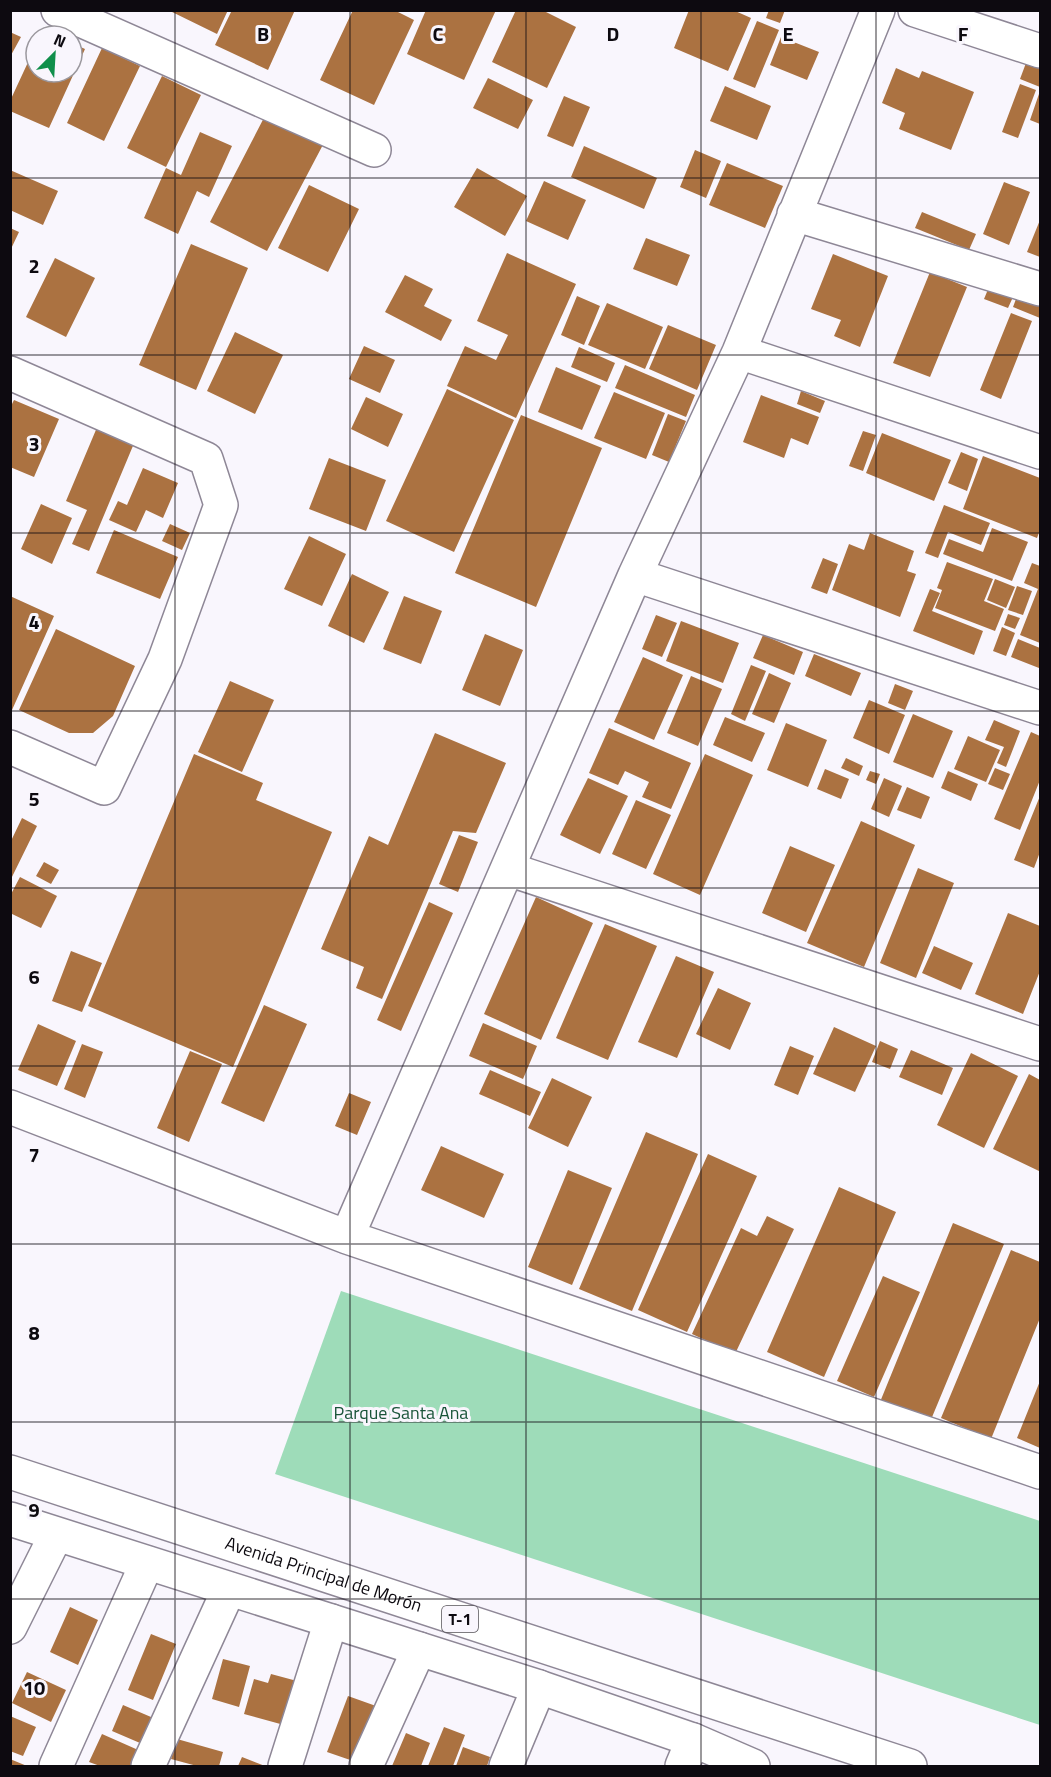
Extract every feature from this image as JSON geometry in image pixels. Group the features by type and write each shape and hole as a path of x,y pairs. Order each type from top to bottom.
{"street":[{"path":"58,10 374,150"},
{"path":"347,1237 635,575 739,352 878,10"},
{"path":"915,10 1041,51"},
{"path":"794,214 1041,289"},
{"path":"739,352 1041,452"},
{"path":"10,373 206,459 221,505 165,659 104,788 10,747"},
{"path":"635,575 1041,708"},
{"path":"508,869 1041,1044"},
{"path":"10,1107 347,1237 1041,1473"},
{"name":"Avenida Principal de Morón","path":"10,1472 909,1767"},
{"name":"T-1","path":"10,1519 539,1687 687,1753 753,1767"},
{"path":"10,1627 56,1535"},
{"path":"56,1767 147,1563"},
{"path":"148,1767 229,1589"},
{"path":"285,1767 331,1621"},
{"path":"366,1767 419,1649"},
{"path":"506,1767 539,1687"}],"green space":[{"name":"Parque Santa Ana","path":"341,1291 1040,1521 1040,1725 275,1474"}],"building":[{"path":"168,10 228,10 217,34"},
{"path":"232,10 295,10 268,70 215,45"},
{"path":"353,10 394,10 414,20 374,105 320,80"},
{"path":"426,10 496,10 464,80 407,54"},
{"path":"516,10 542,10 576,27 547,88 492,62"},
{"path":"689,10 733,10 751,18 728,71 674,48"},
{"path":"769,10 785,10 780,23 766,18"},
{"path":"757,21 779,30 755,88 733,79"},
{"path":"10,32 21,37 10,57"},
{"path":"781,37 819,52 807,80 770,65"},
{"path":"102,48 140,66 104,141 67,123"},
{"path":"1026,63 1040,69 1040,87 1020,79"},
{"path":"896,68 919,78 922,71 974,92 951,150 899,129 905,113 882,103"},
{"path":"24,71 24,84 69,84 49,128 10,111 10,101"},
{"path":"162,76 201,95 166,167 127,148"},
{"path":"488,78 533,100 518,129 473,108"},
{"path":"1020,84 1036,90 1018,138 1002,132"},
{"path":"725,86 771,106 757,140 710,121"},
{"path":"1040,91 1040,124 1030,120"},
{"path":"564,96 590,107 573,147 547,136"},
{"path":"268,110 326,139 267,251 210,222"},
{"path":"200,132 232,146 209,197 197,191 178,234 144,218 166,168 181,175"},
{"path":"584,146 657,178 644,209 571,177"},
{"path":"695,150 721,161 706,198 680,187"},
{"path":"727,163 783,186 765,228 709,205"},
{"path":"477,168 527,196 505,236 454,207"},
{"path":"10,170 58,191 43,225 10,210"},
{"path":"544,181 586,200 568,240 526,221"},
{"path":"1004,182 1030,192 1009,245 983,234"},
{"path":"309,185 359,209 328,272 278,248"},
{"path":"922,212 976,234 969,250 915,228"},
{"path":"1040,220 1040,257 1027,252"},
{"path":"10,228 19,232 10,251"},
{"path":"646,238 690,255 677,286 633,269"},
{"path":"191,244 248,268 196,390 139,365"},
{"path":"507,253 576,284 516,418 447,386 465,346 496,360 508,335 477,321"},
{"path":"833,254 888,276 860,347 834,336 841,320 811,309"},
{"path":"55,258 95,278 66,337 26,317"},
{"path":"930,272 967,287 930,377 893,363"},
{"path":"405,275 433,289 424,306 452,320 441,341 385,312"},
{"path":"989,287 1013,297 1008,308 984,299"},
{"path":"1019,291 1040,300 1040,318 1013,307"},
{"path":"577,296 600,306 584,345 561,335"},
{"path":"607,303 663,327 645,369 588,345"},
{"path":"1011,313 1032,321 1001,399 980,390"},
{"path":"668,325 716,345 697,390 649,369"},
{"path":"235,332 283,355 255,414 207,391"},
{"path":"364,346 395,360 380,393 349,379"},
{"path":"579,347 615,363 607,382 571,367"},
{"path":"625,365 695,395 686,417 615,388"},
{"path":"556,367 601,386 582,430 538,412"},
{"path":"447,389 514,420 454,552 386,521"},
{"path":"801,391 825,401 820,413 797,404"},
{"path":"614,392 665,413 646,459 594,438"},
{"path":"761,395 819,417 808,445 791,438 784,458 743,442"},
{"path":"366,397 403,414 388,447 351,429"},
{"path":"14,400 59,419 34,477 10,467 10,408"},
{"path":"668,414 686,421 669,462 652,455"},
{"path":"521,415 602,448 536,607 455,573"},
{"path":"98,425 135,441 89,551 72,544 87,510 66,501"},
{"path":"863,431 876,435 863,471 849,466"},
{"path":"882,433 951,460 934,501 866,473"},
{"path":"961,452 978,459 967,491 948,483"},
{"path":"983,456 1040,478 1040,530 1037,538 963,509"},
{"path":"329,458 386,480 366,531 309,509"},
{"path":"143,468 178,483 163,518 146,510 136,532 109,520 118,501 127,505"},
{"path":"41,504 72,518 52,564 21,549"},
{"path":"944,505 990,523 981,545 948,532 938,558 925,553"},
{"path":"170,524 190,533 182,550 162,541"},
{"path":"992,528 1028,542 1012,581 943,554 949,539 983,552"},
{"path":"114,530 178,557 160,599 96,573"},
{"path":"870,533 914,551 907,571 916,574 900,617 832,590 849,544 864,550"},
{"path":"309,536 346,554 322,606 284,589"},
{"path":"823,558 838,564 827,594 811,588"},
{"path":"947,562 993,579 984,601 1004,609 995,631 935,608 942,590 937,588"},
{"path":"1032,563 1040,566 1040,643 1020,635 1038,589 1024,583"},
{"path":"352,574 389,592 364,643 328,626"},
{"path":"995,579 1015,587 1006,608 987,600"},
{"path":"1017,586 1032,591 1023,615 1008,610"},
{"path":"930,589 940,593 932,611 983,631 974,655 913,631"},
{"path":"10,596 54,616 12,710 10,710"},
{"path":"404,596 442,611 421,664 383,649"},
{"path":"1008,614 1020,618 1015,629 1004,625"},
{"path":"656,615 677,623 662,657 642,649"},
{"path":"681,621 739,643 723,683 666,661"},
{"path":"1002,627 1015,633 1006,656 993,651"},
{"path":"56,629 135,666 113,716 93,733 69,733 19,710"},
{"path":"485,634 523,650 500,706 462,690"},
{"path":"763,635 803,652 794,675 753,658"},
{"path":"1018,639 1040,648 1039,668 1011,657"},
{"path":"814,654 861,673 851,696 805,676"},
{"path":"643,657 683,675 654,740 614,722"},
{"path":"751,665 766,671 745,721 731,714"},
{"path":"769,673 791,683 774,723 752,714"},
{"path":"691,676 722,689 698,746 667,733"},
{"path":"230,681 274,700 242,772 198,752"},
{"path":"895,684 913,691 905,710 888,703"},
{"path":"869,700 905,715 889,754 853,738"},
{"path":"913,714 953,731 933,778 893,762"},
{"path":"725,717 765,733 752,762 713,745"},
{"path":"994,720 1020,731 1006,767 997,763 1004,747 985,740"},
{"path":"786,723 827,740 808,787 767,770"},
{"path":"609,728 691,763 671,809 642,797 649,782 625,771 618,785 589,773"},
{"path":"1031,732 1040,736 1040,780 1020,830 994,819"},
{"path":"435,733 506,763 476,833 453,831 382,999 356,988 364,967 321,949 369,836 388,845"},
{"path":"968,736 1000,750 986,782 954,769"},
{"path":"194,754 263,783 256,800 332,832 233,1067 88,1006"},
{"path":"705,754 753,775 700,895 653,874"},
{"path":"846,758 863,766 859,776 841,768"},
{"path":"995,768 1010,774 1003,790 988,784"},
{"path":"825,769 849,779 841,799 817,789"},
{"path":"870,771 880,774 876,784 866,780"},
{"path":"948,771 978,784 971,801 941,788"},
{"path":"588,778 628,796 600,854 560,835"},
{"path":"884,778 902,786 889,817 871,809"},
{"path":"907,787 930,797 921,819 897,810"},
{"path":"1040,796 1040,852 1034,868 1014,860"},
{"path":"636,800 671,815 646,869 612,854"},
{"path":"22,818 37,826 10,881 10,843"},
{"path":"861,821 915,845 864,967 807,943"},
{"path":"459,835 478,842 458,892 439,884"},
{"path":"790,846 835,865 806,932 762,913"},
{"path":"44,862 59,870 51,884 36,876"},
{"path":"918,868 954,883 916,978 880,963"},
{"path":"20,877 57,896 41,928 10,913 10,896"},
{"path":"536,897 593,923 541,1040 484,1014"},
{"path":"429,902 453,913 401,1031 377,1020"},
{"path":"1008,913 1040,926 1040,971 1023,1014 975,994"},
{"path":"605,924 657,946 608,1060 556,1038"},
{"path":"934,946 973,963 961,990 922,973"},
{"path":"71,951 102,963 82,1012 52,1001"},
{"path":"676,956 714,972 677,1058 638,1042"},
{"path":"718,988 751,1003 730,1050 696,1034"},
{"path":"264,1005 307,1024 264,1122 221,1103"},
{"path":"483,1023 537,1046 523,1079 469,1056"},
{"path":"38,1024 76,1041 57,1086 18,1070"},
{"path":"834,1027 876,1046 855,1092 813,1074"},
{"path":"880,1041 898,1049 890,1069 872,1062"},
{"path":"82,1044 103,1052 85,1098 64,1089"},
{"path":"790,1046 814,1056 798,1095 774,1085"},
{"path":"911,1050 953,1068 942,1095 899,1077"},
{"path":"190,1051 222,1064 189,1142 157,1128"},
{"path":"971,1053 1018,1076 984,1148 937,1125"},
{"path":"490,1070 541,1092 530,1116 479,1094"},
{"path":"1029,1074 1040,1080 1039,1171 993,1149"},
{"path":"552,1078 592,1097 568,1147 528,1128"},
{"path":"349,1093 371,1102 357,1135 335,1126"},
{"path":"646,1132 698,1154 632,1311 579,1289"},
{"path":"441,1146 504,1174 484,1218 421,1190"},
{"path":"708,1154 757,1176 687,1332 638,1310"},
{"path":"568,1170 612,1188 572,1285 528,1267"},
{"path":"839,1187 896,1212 824,1377 767,1352"},
{"path":"767,1216 794,1229 735,1354 692,1334 741,1228 757,1236"},
{"path":"953,1223 1004,1244 930,1422 880,1402"},
{"path":"1011,1250 1040,1262 1040,1318 991,1439 941,1418"},
{"path":"883,1276 920,1292 874,1397 837,1381"},
{"path":"1040,1381 1040,1448 1017,1438"},
{"path":"70,1607 98,1620 78,1665 50,1652"},
{"path":"151,1634 176,1644 153,1700 128,1690"},
{"path":"223,1659 250,1666 239,1707 212,1699"},
{"path":"27,1672 66,1690 51,1722 12,1703"},
{"path":"271,1674 297,1681 284,1725 244,1714 254,1679 268,1683"},
{"path":"348,1696 376,1706 356,1762 327,1752"},
{"path":"123,1705 158,1720 147,1746 112,1731"},
{"path":"10,1716 36,1727 23,1756 10,1751"},
{"path":"444,1727 465,1735 453,1766 428,1766"},
{"path":"406,1733 430,1743 421,1766 392,1766"},
{"path":"102,1734 145,1753 138,1766 100,1766 89,1762"},
{"path":"177,1739 223,1752 219,1766 197,1766 171,1759"},
{"path":"463,1747 490,1757 487,1766 456,1766"},
{"path":"242,1757 265,1766 238,1766"},
{"path":"10,1759 27,1766 10,1766"}]}
